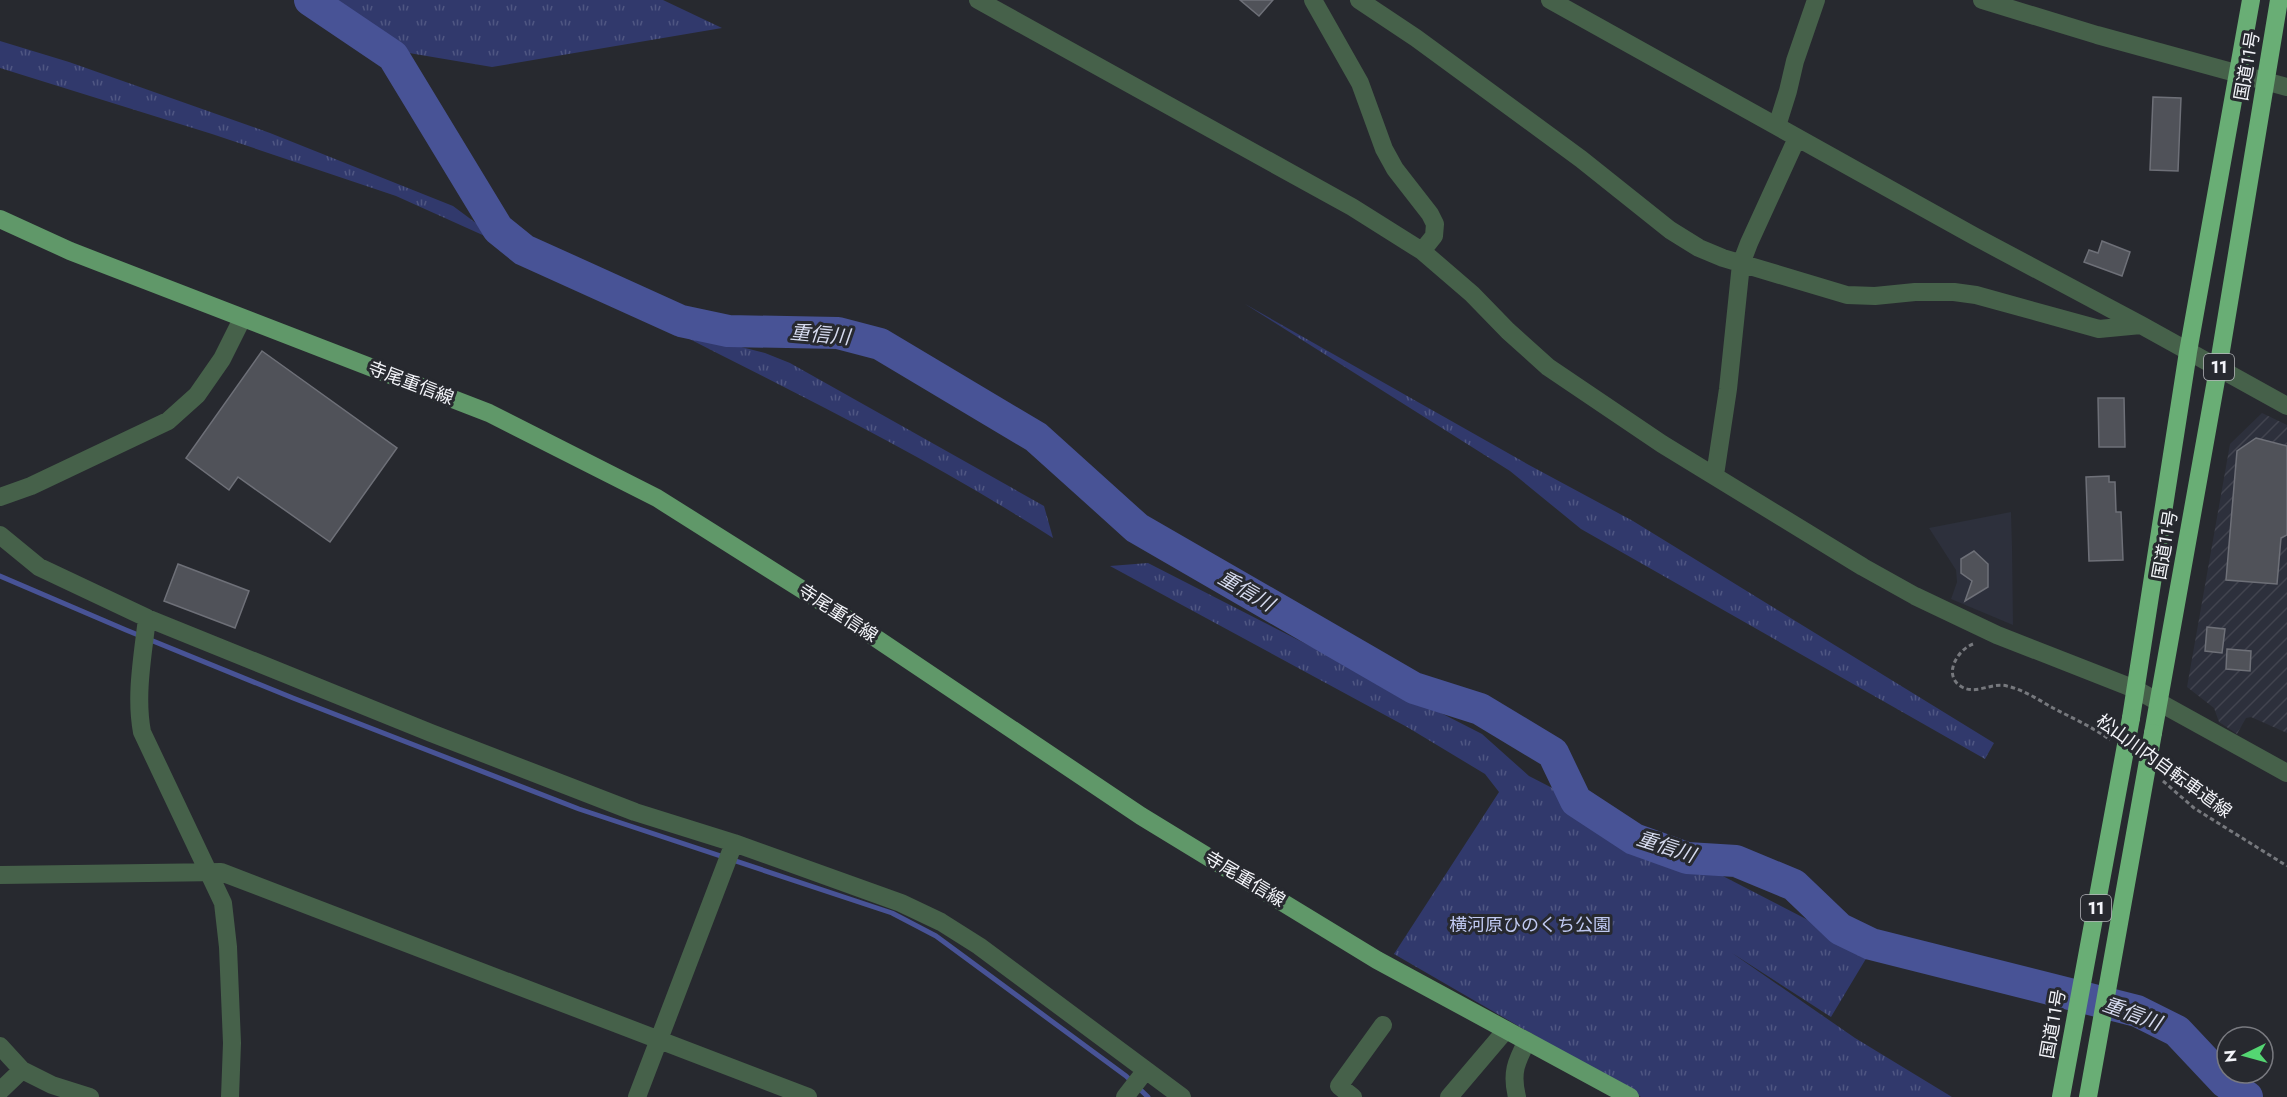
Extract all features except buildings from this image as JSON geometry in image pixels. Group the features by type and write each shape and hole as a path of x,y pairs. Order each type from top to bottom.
{"highway":[{"name":"国道11号","path":"2061,1097 2130,718 2188,352 2252,0"},
{"name":"国道11号","path":"2088,1097 2218,369 2279,0"}],"main road":[{"name":"寺尾重信線","path":"0,219 69,251 489,413 657,498 825,604 1141,816 1377,960 1630,1097"}],"street":[{"path":"978,0 1352,207 1422,251 1472,294 1548,367 1662,444 1871,572 1997,635 2135,689 2287,772"},
{"path":"1313,0 1344,51 1360,83 1384,149 1395,169 1430,214 1435,224 1434,236 1422,251"},
{"path":"1359,0 1434,51 1572,152 1670,230 1699,248 1742,264 1846,295 1875,296 1954,292 1976,295 2099,329 2141,325"},
{"path":"1550,0 1974,236 2287,406"},
{"path":"1777,126 1795,61 1816,0"},
{"path":"1982,0 2097,35 2287,87"},
{"path":"1715,475 1728,389 1742,264 1749,243 1797,138"},
{"path":"0,497 31,486 168,421 197,395 222,359 242,319"},
{"path":"0,535 39,567 147,618 420,729 635,812 734,843 901,903 941,922 979,946 1182,1097"},
{"path":"147,618 139,699 142,732 223,903 228,947 232,1043 230,1097"},
{"path":"637,1097 734,843"},
{"path":"0,875 222,872 808,1097"},
{"path":"1353,1097 1340,1086 1383,1025"},
{"path":"1449,1097 1506,1030"},
{"path":"1517,1097 1514,1074 1527,1041"},
{"path":"0,1046 22,1070 52,1085 90,1097"},
{"path":"0,1091 22,1070"},
{"path":"1125,1097 1146,1070"}],"path":[{"name":"松山川内自転車道線","path":"1997,635 1969,645 1958,654 1953,673 1956,682 1969,690 2005,685 2022,691 2110,741"},
{"name":"松山川内自転車道線","path":"2155,775 2193,808 2287,866"}],"shaded area":[{"path":"2262,413 2287,425 2287,733 2251,717 2246,718 2237,734 2219,722 2214,708 2187,687 2230,444"},
{"path":"2011,512 2013,625 1951,599 1957,582 1956,570 1929,528"}],"green space":[{"path":"328,0 663,0 722,28 492,67 397,51"},
{"path":"0,41 69,62 270,133 453,206 507,246 396,196 212,134 0,68"},
{"path":"1245,304 1529,465 1633,521 1994,743 1985,759 1581,529 1510,471"},
{"path":"670,329 765,353 790,363 1044,506 1053,538 960,481 816,403"},
{"name":"横河原ひのくち公園","path":"1148,563 1482,734 1529,776 1870,952 1831,1017 1732,953 1855,1038 1952,1097 1641,1097 1394,954 1499,792 1485,774 1407,727 1110,566"}],"waterway":[{"name":"重信川","path":"310,0 393,56 498,229 524,250 681,321 728,331 838,333 880,344 1036,437 1137,528 1414,688 1480,709 1553,753 1576,801 1634,839 1687,858 1736,861 1794,885 1840,929 1871,944 2137,1011 2177,1031 2225,1082 2247,1097"},
{"path":"0,576 293,698 579,809 892,913 936,936 1126,1076 1148,1097"}]}
